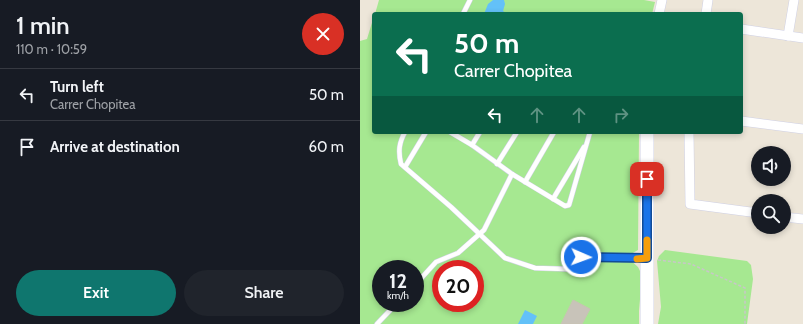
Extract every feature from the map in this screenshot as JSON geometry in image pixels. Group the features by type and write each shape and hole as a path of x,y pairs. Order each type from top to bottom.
{"street":[{"path":"659,12 662,0"},
{"path":"706,12 708,0"},
{"path":"788,36 794,0"},
{"path":"743,29 803,38"},
{"path":"743,121 803,129"},
{"path":"647,134 651,259 647,324"},
{"path":"690,134 690,204 751,212"},
{"path":"791,218 803,219"}],"lane":[{"path":"464,12 470,0"},
{"path":"404,134 400,142 398,154 401,164 452,207 505,258 535,268 566,269 581,257 651,259"},
{"path":"405,167 425,134"},
{"path":"453,134 512,174 565,206 569,205 589,134"},
{"path":"472,146 479,134"},
{"path":"497,164 516,134"},
{"path":"525,182 553,134"},
{"path":"553,198 587,142"},
{"path":"424,275 436,262 458,253 484,230 512,174"},
{"path":"377,324 389,312"}],"path":[{"path":"651,259 692,264 745,288 745,324"}],"green space":[{"path":"379,0 644,0 655,2 652,12 376,12"},
{"path":"372,23 372,134 639,134 638,250 631,254 628,258 638,267 642,275 639,324 360,324 360,41 367,39"},
{"path":"665,250 747,261 751,265 753,279 747,324 658,324 661,307 657,261 659,256"}],"water":[{"path":"493,0 504,0 505,4 503,11 504,12 485,12 488,4"},
{"path":"525,310 537,316 533,324 518,324"}],"building":[{"path":"573,300 590,309 582,324 561,324"}],"slow traffic":[{"path":"637,259 647,258 647,240"}],"route":[{"path":"581,257 647,258 647,179"}]}
